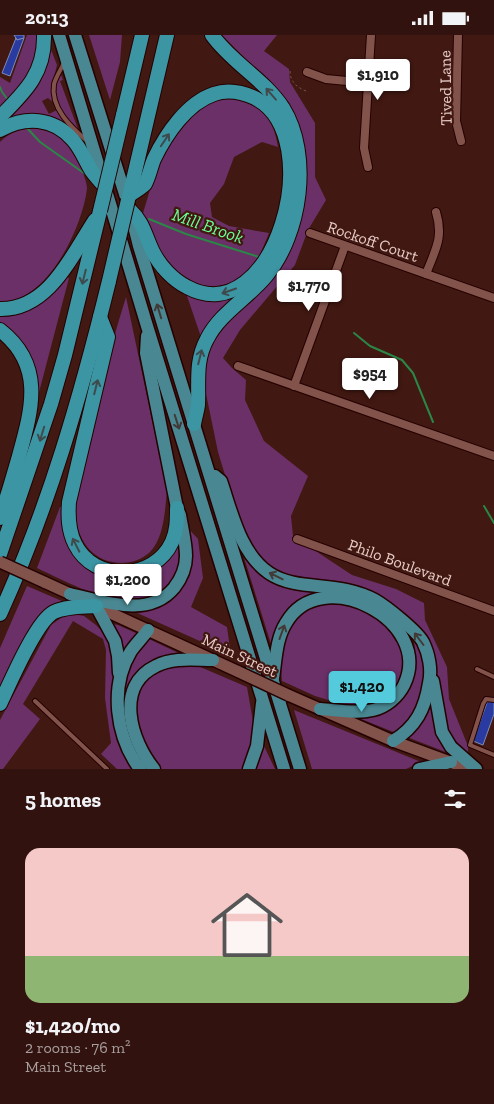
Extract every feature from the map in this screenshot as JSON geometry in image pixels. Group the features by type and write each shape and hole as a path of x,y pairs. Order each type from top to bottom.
{"highway":[{"path":"0,117 33,81 42,57 44,35"},
{"path":"60,35 147,326 284,769"},
{"path":"75,35 129,202 139,246 300,769"},
{"path":"0,614 27,551 55,474 81,391 129,202 168,35"},
{"path":"194,424 198,405 198,364 204,345 213,328 266,276 279,256 294,215 299,179 298,150 295,135 283,108 256,77 224,49 212,35"},
{"path":"0,554 51,404 65,355 140,38"},
{"path":"235,92 260,100 274,113 284,133 290,161 287,201 276,239 265,261 257,272 239,287 212,294 192,290 178,282 163,267 154,253 140,219 129,202 145,183 161,147 180,120 202,99 218,93 235,92"},
{"path":"0,130 16,122 28,120 43,121 60,129 73,139 86,157 91,170 106,188"},
{"path":"0,309 20,306 33,300 43,292 62,271 96,221"},
{"path":"100,317 108,337 69,502 69,525 75,544 86,559 107,571 118,573 146,568 159,559 172,543 177,527 177,508 146,353 147,326"},
{"path":"0,330 14,342 26,360 31,380 32,399 28,424 0,518"},
{"path":"209,471 221,481 240,536 262,567 279,579 347,590 376,600 408,626 423,642 432,671 442,732 451,747 476,769"},
{"path":"70,594 129,606 150,604 164,598 175,587 185,565 185,547 180,515 177,508"},
{"path":"272,680 278,642 283,628 293,613 306,603 321,598 341,598 362,604 380,613 396,627 405,639 410,669 403,687 394,699 373,710 320,709"},
{"path":"0,704 45,619 50,614 62,609 96,606 115,641 118,656 118,707 122,734 140,769"},
{"path":"119,682 131,651 148,630"},
{"path":"154,769 140,748 131,721 131,697 138,682 149,670 170,661 213,660"},
{"path":"393,741 412,726 422,711 427,698 432,671"},
{"path":"249,769 257,746 263,701"},
{"path":"419,769 450,762"}],"main road":[{"name":"Main Street","path":"0,562 288,695 393,741 469,769"}],"street":[{"path":"368,167 364,148 371,35"},
{"name":"Tived Lane","path":"458,35 456,121 461,141"},
{"path":"307,72 326,79 368,83"},
{"name":"Rockoff Court","path":"426,274 440,236 440,224 436,212"},
{"name":"Rockoff Court","path":"310,233 494,298"},
{"path":"294,386 345,246"},
{"path":"238,366 494,456"},
{"name":"Philo Boulevard","path":"297,539 494,611"}],"lane":[{"path":"67,59 55,82 55,99 62,115 76,132 92,145"},
{"path":"477,669 494,677"},
{"path":"494,700 486,699 483,704 470,745 494,755"},
{"path":"35,701 107,769"}],"path":[{"path":"290,71 292,81 300,89 306,91"}],"shaded area":[{"path":"27,35 40,35 36,59 17,96 11,96 0,109 0,77 10,83"},
{"path":"89,35 122,35 120,62 110,100"},
{"path":"222,35 277,35 264,51 289,69 290,82 315,123 315,177 326,200 308,230 295,265 240,330 223,358 246,380 245,400 264,441 308,476 291,516 293,536 352,575 396,589 424,603 425,620 447,667 449,699 468,746 468,756 449,732 428,640 319,580 278,574 258,554 243,534 218,452 204,384 205,350 306,189 303,139 279,93"},
{"path":"50,47 57,65 52,85 54,103 48,98 42,101 49,114 57,110 78,136 87,152 35,114 18,115 1,122"},
{"path":"61,75 63,80 60,81 78,129 72,125 62,112 56,97 57,82"},
{"path":"219,99 250,99 272,125 278,147 262,142 234,157 224,184 210,203 212,217 229,226 269,233 256,264 235,283 211,287 193,284 166,264 148,230 143,213 162,150 192,112"},
{"path":"34,128 44,130 59,137 65,141 74,153 86,182 87,189 84,205 70,242 47,277 33,290 17,299 0,302 0,142 16,132"},
{"path":"65,276 69,278 32,419 35,392 0,325 0,313"},
{"path":"244,290 201,337 186,293 215,299"},
{"path":"126,297 167,491 163,523 155,546 150,552 135,561 119,563 110,562 95,555 82,539 76,521 75,489 81,456"},
{"path":"60,507 64,507 71,541 79,559 95,572 110,578 131,577 178,542 179,556 177,569 168,586 151,598 142,601 127,600 91,592 37,568"},
{"path":"187,527 198,539 203,578 191,607 227,627 231,655 126,608 163,604 177,594 185,581"},
{"path":"242,551 259,570 328,591 294,605 276,629 271,644"},
{"path":"27,586 62,601 49,606 36,619 0,691 0,648"},
{"path":"317,604 350,605 381,619 402,644 405,669 395,691 376,706 348,706 315,696 282,681 282,657 286,635 297,618"},
{"path":"68,613 84,616 107,636 112,649 116,717 122,751 133,769 117,769 101,754 111,743 105,698 106,650 103,639 73,621 23,704 40,719 3,769 0,769 0,720 51,625"},
{"path":"113,624 138,634 122,663"},
{"path":"149,639 187,657 172,657 127,696 123,713 122,697 127,669 146,640"},
{"path":"414,640 424,663 424,695 410,723 396,733 356,717 385,711 407,694 416,661"},
{"path":"183,664 198,666 247,687 254,727 253,744 244,769 160,769 152,759 138,732 135,698 144,681 160,668"},
{"path":"432,691 436,726 448,753 407,737 424,719"},
{"path":"294,710 421,762 406,769 312,769"},
{"path":"264,746 275,769 256,769"}],"building":[{"path":"14,35 24,35 24,38 17,40"},
{"path":"16,38 17,40 24,38 10,76 2,73"},
{"path":"488,700 494,702 494,714 483,745 473,741"}],"waterway":[{"name":"Mill Brook","path":"0,87 8,100"},
{"name":"Mill Brook","path":"26,127 40,142 88,176"},
{"name":"Mill Brook","path":"149,219 186,234 259,257"},
{"name":"Mill Brook","path":"281,274 286,280"},
{"name":"Mill Brook","path":"354,333 370,346 402,360 413,373 433,422"},
{"name":"Mill Brook","path":"484,506 494,523"}]}
